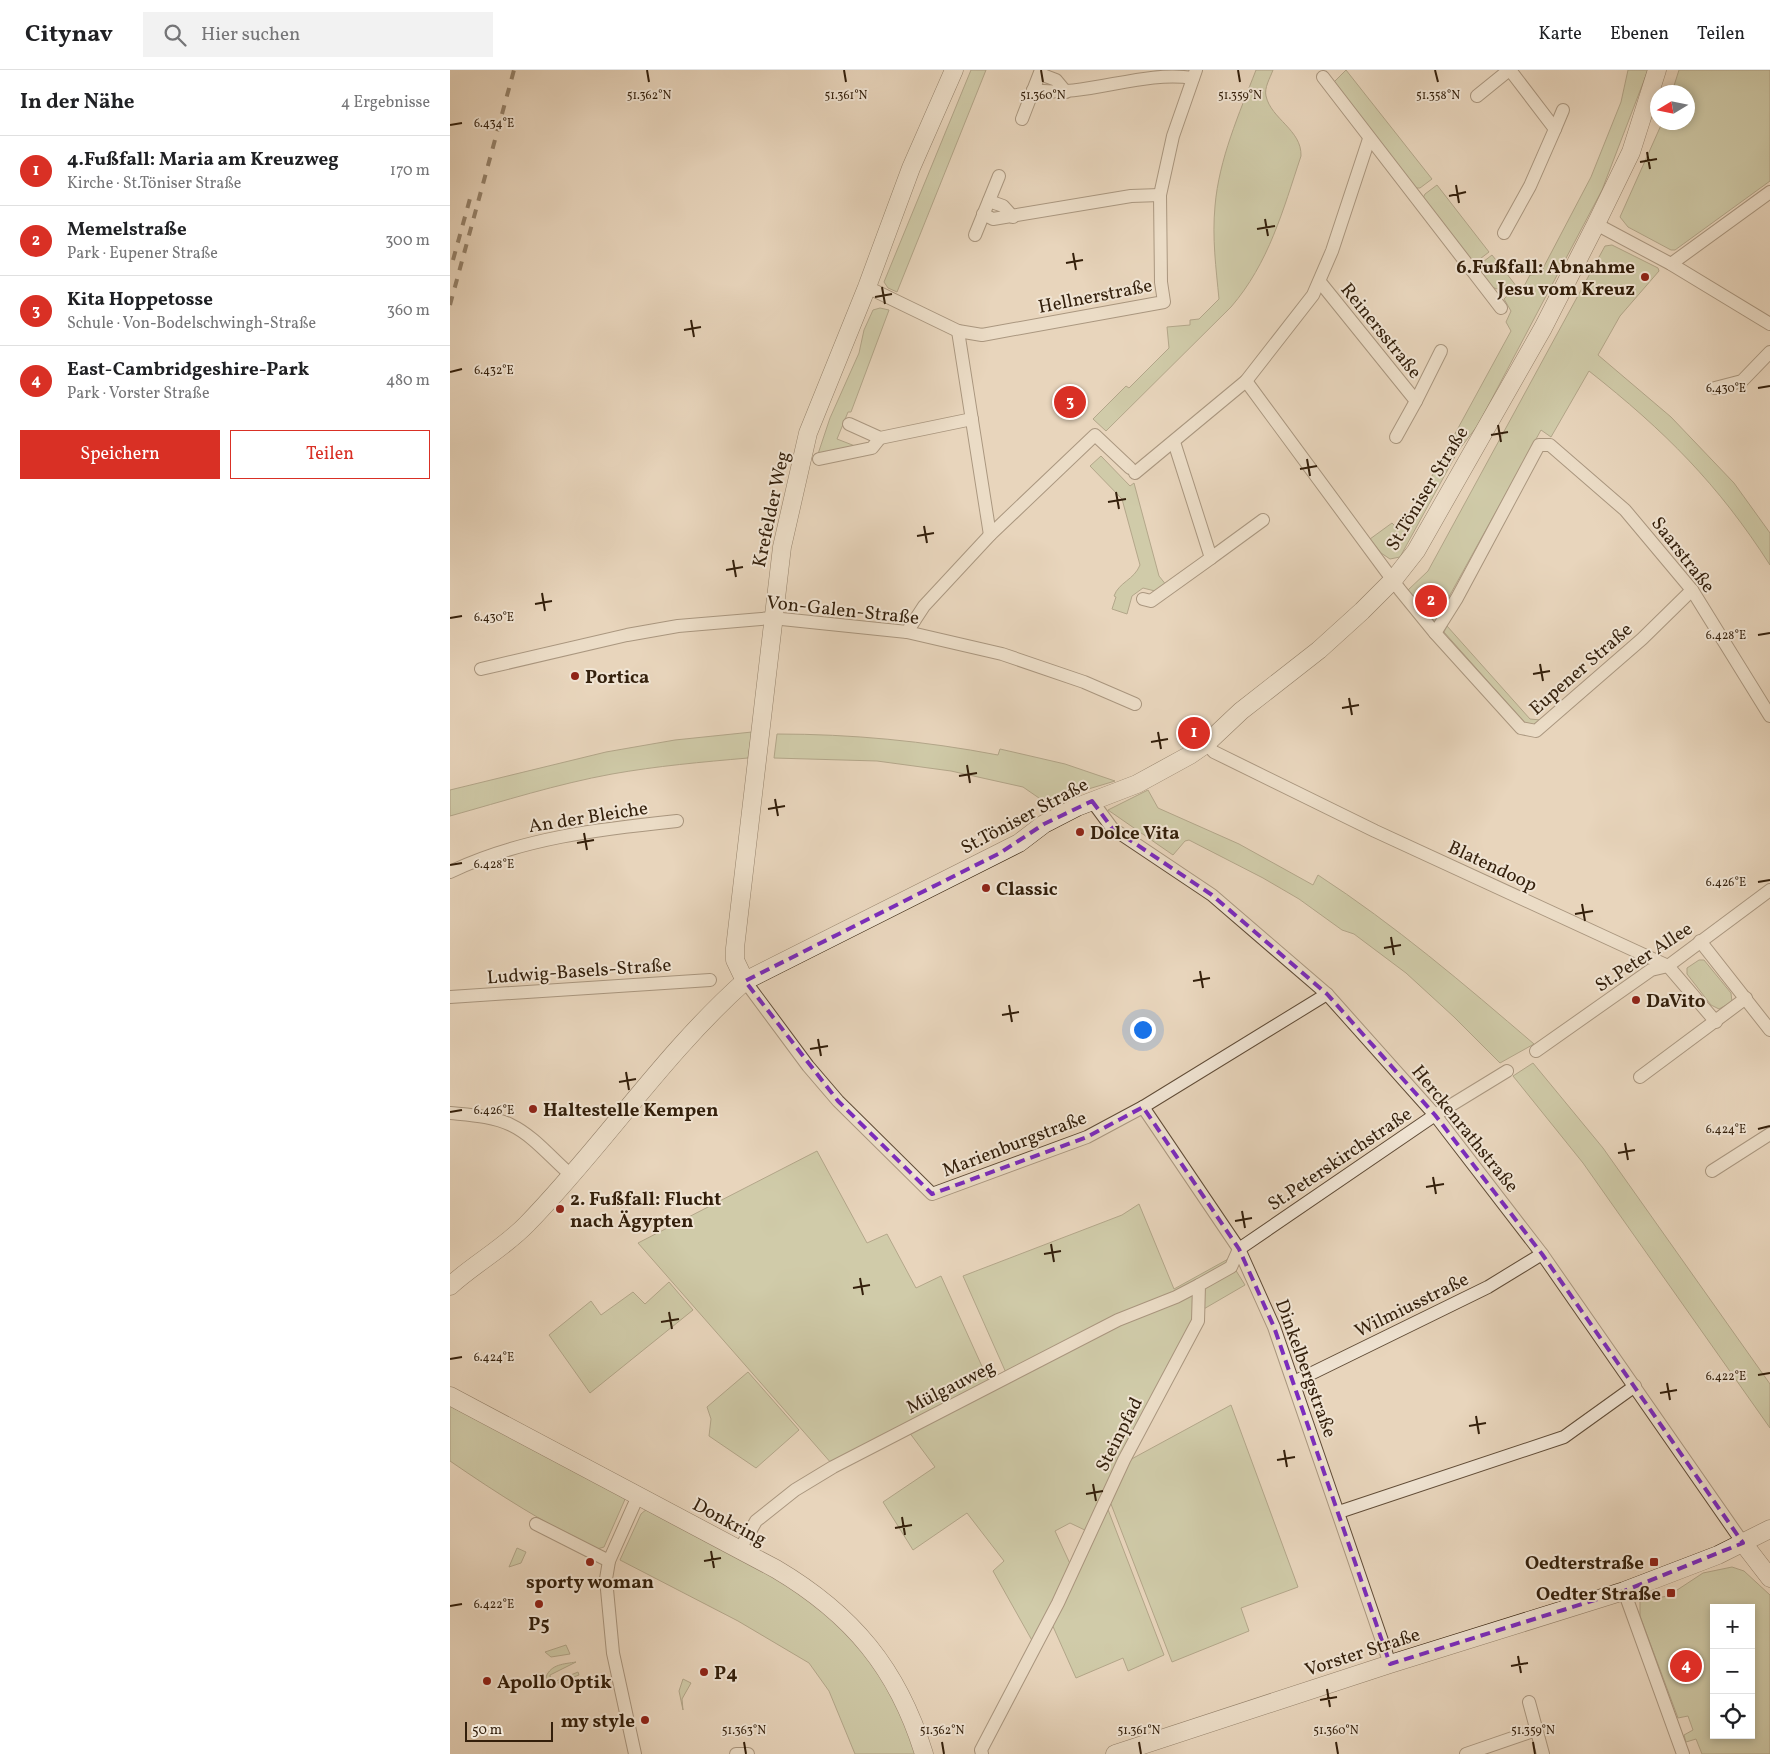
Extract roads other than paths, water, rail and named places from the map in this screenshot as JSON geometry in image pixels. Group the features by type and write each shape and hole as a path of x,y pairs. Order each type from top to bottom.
{"main road":[{"name":"Krefelder Weg","path":"745,981 735,960 735,948 760,746 772,618 782,547 808,433 867,287 910,168 954,70"},
{"name":"St.Töniser Straße","path":"450,1286 522,1229 688,1039 725,999 745,981 1019,843 1044,824 1092,801 1137,784 1190,755 1206,744 1241,711 1319,650 1394,579 1416,551 1543,328 1631,152 1657,70"},
{"name":"Donkring","path":"450,1396 740,1549 810,1590 852,1626 871,1648 893,1681 911,1718 924,1754"},
{"name":"Vorster Straße","path":"1115,1754 1390,1664 1624,1591 1718,1555 1770,1528"},
{"path":"1743,1543 1770,1578"}],"street":[{"path":"1477,96 1510,70 1555,129"},
{"path":"1022,119 1040,72 1056,80 1066,92"},
{"name":"Hellnerstraße","path":"867,287 958,331 982,335 1164,302 1161,282 1160,195 1173,136 1194,74"},
{"path":"1033,90 1066,92 1174,75 1194,74"},
{"path":"1323,77 1501,308"},
{"path":"1504,233 1530,186 1563,110"},
{"path":"907,632 924,606 990,535 1095,435 1133,470 1174,442 1246,382 1314,295 1369,139"},
{"path":"975,235 999,176"},
{"path":"1671,264 1770,192"},
{"path":"983,214 993,219 1013,217 1131,196 1160,195"},
{"path":"989,201 1003,206 1013,217"},
{"path":"1596,224 1671,264 1770,324"},
{"name":"Reinersstraße","path":"1320,282 1416,401"},
{"path":"958,331 990,535"},
{"name":"Reinersstraße","path":"1396,437 1441,351"},
{"path":"1714,388 1742,381 1770,352"},
{"name":"Eupener Straße","path":"1246,382 1435,633 1521,728 1536,731 1642,639 1692,590"},
{"path":"849,424 880,438 972,420"},
{"path":"819,459 872,448 880,438"},
{"path":"1174,442 1211,558"},
{"name":"Saarstraße","path":"1435,633 1458,598 1539,445 1550,445 1625,510 1692,590 1770,716"},
{"path":"1143,599 1151,601 1164,594 1263,520"},
{"name":"Von-Galen-Straße","path":"481,669 678,626 772,618 907,632 1002,654 1084,682 1135,704"},
{"name":"Blatendoop","path":"1206,744 1214,752 1375,831 1668,966 1716,1022"},
{"name":"Herckenrathstraße","path":"1092,801 1112,828 1212,895 1327,994 1436,1114 1542,1254 1636,1386 1743,1543"},
{"name":"An der Bleiche","path":"450,872 542,840 604,829 678,821"},
{"name":"St.Peter Allee","path":"1536,1051 1651,970 1668,966 1770,890"},
{"path":"1700,942 1770,1030"},
{"name":"Ludwig-Basels-Straße","path":"450,997 710,980"},
{"name":"Marienburgstraße","path":"745,981 808,1066 838,1101 932,1194 1087,1136 1143,1107 1327,994"},
{"path":"1640,1077 1746,998"},
{"path":"1436,1114 1507,1070"},
{"name":"Dinkelbergstraße","path":"1143,1107 1239,1249 1274,1327 1390,1664"},
{"path":"450,1113 489,1118 510,1124 526,1135 571,1175"},
{"name":"St.Peterskirchstraße","path":"1239,1249 1436,1114"},
{"path":"1712,1171 1770,1134"},
{"path":"1199,1285 1231,1267 1239,1249"},
{"name":"Wilmiusstraße","path":"1294,1382 1488,1287 1542,1254"},
{"name":"Mülgauweg","path":"740,1549 756,1521 795,1490 833,1467 1118,1320 1176,1297 1199,1285"},
{"name":"Steinpfad","path":"982,1754 981,1750 1058,1604 1124,1460 1198,1321 1199,1285"},
{"path":"1339,1512 1564,1437 1636,1386"},
{"path":"635,1754 613,1653 606,1586 609,1561 638,1496"},
{"path":"536,1524 609,1561"},
{"path":"1624,1591 1683,1754"},
{"path":"1529,1702 1543,1754"},
{"path":"1466,1754 1536,1730"},
{"path":"736,1754 748,1754"}],"railway":[{"path":"450,305 514,70"},
{"path":"453,260 471,195"}],"place":[{"name":"6.Fußfall: Abnahme Jesu vom Kreuz","path":"1645,277"},
{"name":"Kita Hoppetosse","path":"1070,402"},
{"name":"Memelstraße","path":"1431,601"},
{"name":"Portica","path":"575,676"},
{"name":"4.Fußfall: Maria am Kreuzweg","path":"1194,733"},
{"name":"Dolce Vita","path":"1080,832"},
{"name":"Classic","path":"986,888"},
{"name":"DaVito","path":"1636,1000"},
{"name":"Haltestelle Kempen","path":"533,1109"},
{"name":"2. Fußfall: Flucht nach Ägypten","path":"560,1209"},
{"name":"sporty woman","path":"590,1562"},
{"name":"Oedterstraße","path":"1654,1562"},
{"name":"Oedter Straße","path":"1671,1593"},
{"name":"P5","path":"539,1604"},
{"name":"East-Cambridgeshire-Park","path":"1686,1666"},
{"name":"P4","path":"704,1672"},
{"name":"Apollo Optik","path":"487,1681"},
{"name":"my style","path":"645,1720"}]}
